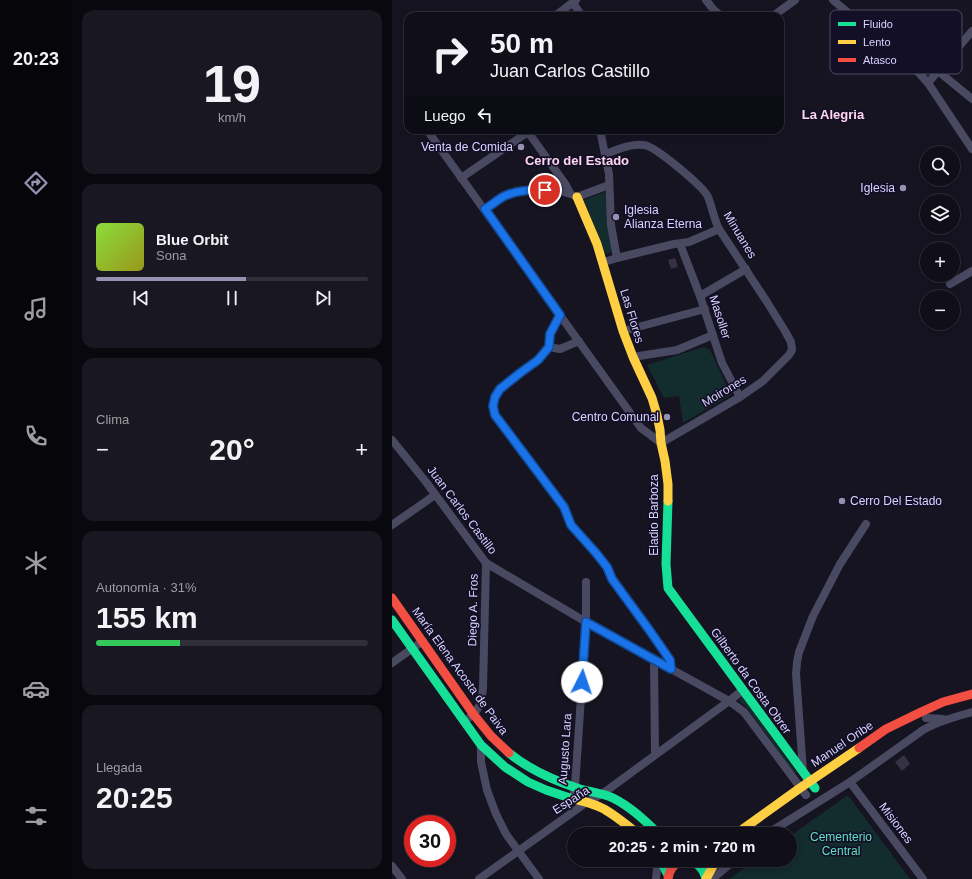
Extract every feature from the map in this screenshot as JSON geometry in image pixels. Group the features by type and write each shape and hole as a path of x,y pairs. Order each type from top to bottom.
{"main road":[{"name":"Las Flores","path":"573,195 597,244 604,262 623,331 652,398 657,415 661,443"},
{"name":"Eladio Barboza","path":"661,443 668,484 666,564 668,588"},
{"name":"Gilberto da Costa Obrer","path":"668,588 813,784"},
{"name":"María Elena Acosta de Paiva","path":"392,598 474,714 495,741 508,753 536,771 575,787 602,794 620,802 651,827"},
{"name":"María Elena Acosta de Paiva","path":"392,620 481,745 505,767 528,782 546,790 587,802 604,809 630,827"},
{"name":"Manuel Oribe","path":"802,798 813,784 871,739 901,721 943,702 972,694"},
{"name":"Manuel Oribe","path":"746,827 800,788 813,784 904,728 946,710 972,702"},
{"path":"761,827 780,814"},
{"path":"663,867 668,877"},
{"path":"668,877 672,867"},
{"path":"701,867 706,874 706,879"},
{"path":"706,879 712,867"}],"street":[{"path":"706,0 717,12"},
{"path":"778,12 795,0"},
{"path":"833,0 845,10"},
{"path":"560,12 574,1 580,12"},
{"path":"962,43 972,31"},
{"path":"920,74 928,83 972,149"},
{"path":"928,83 936,74"},
{"path":"942,74 972,99"},
{"path":"430,134 641,428 661,443"},
{"path":"461,178 526,134"},
{"name":"Las Flores","path":"532,134 573,195"},
{"path":"601,134 608,174 612,225 617,258"},
{"name":"Minuanes","path":"605,154 633,145 645,145 651,147 693,180 707,195 719,229 767,302 785,332 792,350"},
{"path":"485,209 505,196 515,192 545,190 573,195 609,185"},
{"path":"604,262 674,244 689,242 719,229"},
{"name":"Masoller","path":"680,244 705,309 722,363 740,397"},
{"path":"700,296 746,269"},
{"path":"950,284 972,271"},
{"path":"623,331 705,309"},
{"path":"560,315 550,334 549,347 538,360 500,389 495,397 493,406 495,415 564,507 571,525 607,567 612,579 670,660 671,669"},
{"path":"633,357 677,350 713,335"},
{"path":"549,347 560,349 579,341"},
{"name":"Moirones","path":"661,443 740,397 763,381 789,355 792,350"},
{"name":"Juan Carlos Castillo","path":"392,440 453,517 486,564 586,622 729,701 744,712 800,788 802,798"},
{"path":"392,525 435,495"},
{"path":"803,772 796,674 799,652 813,616 836,570 866,524"},
{"name":"Diego A. Fros","path":"474,714 481,701 483,688 486,564"},
{"name":"Augusto Lara","path":"572,798 575,787 586,622 586,582"},
{"path":"392,668 395,660 423,642"},
{"path":"654,659 655,754"},
{"name":"España","path":"479,879 587,802 602,794 743,690"},
{"path":"778,827 850,782 922,730 946,719 972,712"},
{"path":"464,721 474,714"},
{"path":"926,718 946,719"},
{"path":"481,745 481,762 487,790 496,814 506,834 539,879"},
{"name":"Misiones","path":"850,782 923,879"},
{"path":"392,866 402,879"},
{"path":"656,879 657,867"},
{"path":"712,879 727,867"}],"green space":[{"path":"605,192 613,251 607,254 604,252 584,200"},
{"path":"703,347 710,350 731,395 683,423 679,396 664,398 647,365"},
{"path":"742,696 797,773 793,772 748,709 740,702 739,700"},
{"name":"Cementerio Central","path":"848,795 910,879 729,879 746,867 797,867 797,831"}],"building":[{"path":"675,258 678,267 671,269 668,260"},
{"path":"904,755 910,764 902,771 895,762"}],"traffic: fast":[{"path":"668,501 666,564 668,588 815,788"},
{"path":"392,620 481,745 505,767 528,782 573,799"},
{"path":"509,753 525,765 552,779 580,789 613,798 632,810 652,827"},
{"path":"664,867 668,875"},
{"path":"700,867 704,872 706,879"}],"traffic: slow":[{"path":"577,197 597,244 623,331 652,398 657,415 665,461 668,484 668,501"},
{"path":"746,827 859,748"},
{"path":"573,799 604,809 629,827"},
{"path":"706,879 712,867"}],"traffic: jam":[{"path":"392,598 474,715 491,736 509,753"},
{"path":"859,748 886,729 921,712 943,702 972,694"},
{"path":"668,879 672,867"}],"place":[{"name":"Venta de Comida","path":"521,147"},
{"name":"Iglesia","path":"903,188"},
{"name":"Iglesia Alianza Eterna","path":"616,217"},
{"name":"Centro Comunal","path":"667,417"},
{"name":"Cerro Del Estado","path":"842,501"}],"district":[{"name":"La Alegria","path":"833,114"},
{"name":"Cerro del Estado","path":"577,160"}],"route":[{"path":"545,190 515,192 505,196 485,209 560,315 550,334 549,347 538,360 500,389 495,397 493,406 495,415 564,507 571,525 607,567 612,579 670,660 671,669 586,622 582,682"}]}
